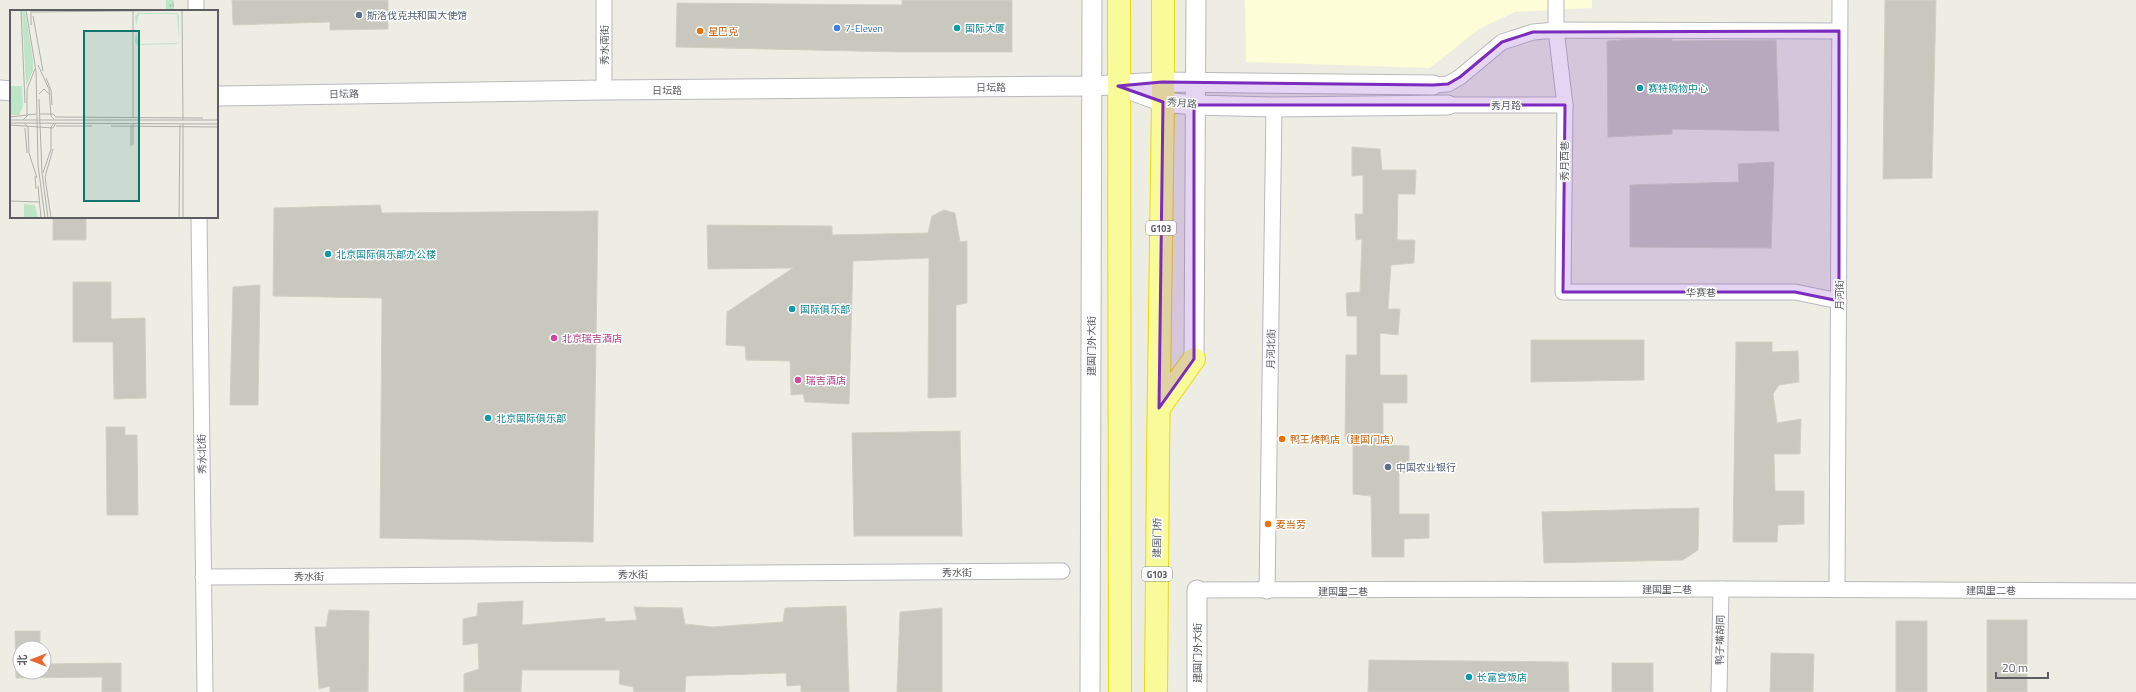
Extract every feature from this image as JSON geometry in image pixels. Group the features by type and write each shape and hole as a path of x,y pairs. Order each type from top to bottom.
{"highway":[{"path":"1119,0 1118,86 1121,460 1120,692"},
{"name":"G103","path":"1159,408 1163,0"},
{"path":"1159,408 1194,359"},
{"name":"建国门桥","path":"1156,692 1159,408"}],"street":[{"name":"秀水南街","path":"604,0 604,90"},
{"name":"建国门外大街","path":"1090,692 1092,0"},
{"path":"1194,359 1194,105 1196,0"},
{"name":"秀月西巷","path":"1556,0 1556,30 1565,105 1563,292"},
{"name":"月河街","path":"1837,589 1840,0"},
{"path":"1433,85 1448,84 1460,77 1502,42 1533,32 1556,30 1839,31"},
{"name":"秀月路","path":"1163,92 1195,83 1433,85"},
{"name":"日坛路","path":"218,96 604,90 1118,86"},
{"name":"秀月路","path":"1118,86 1163,92 1194,105 1274,107 1565,105"},
{"path":"0,90 10,91"},
{"name":"月河北街","path":"1267,591 1274,107"},
{"name":"秀水北街","path":"199,218 205,692"},
{"name":"华赛巷","path":"1563,292 1795,292 1839,301"},
{"name":"秀水街","path":"203,577 1062,571"},
{"name":"鸭子嘴胡同","path":"1719,692 1721,589"},
{"name":"建国里二巷","path":"1197,590 1837,589 2136,591"},
{"name":"建国门外大街","path":"1197,590 1197,692"}],"highlighted area":[{"path":"1839,31 1839,301 1795,292 1563,292 1565,105 1194,105 1194,359 1159,408 1163,102 1118,86 1162,82 1448,84 1460,77 1502,42 1533,32"}],"shaded area":[{"path":"1245,0 1592,0 1592,8 1515,12 1479,29 1430,68 1246,62"}],"green space":[{"path":"166,0 174,0 174,10 166,10"}],"building":[{"path":"232,0 388,0 388,29 330,30 330,22 233,25"},
{"path":"902,0 1012,0 1012,52 901,52 676,47 677,3 902,5"},
{"path":"1885,0 1936,0 1932,178 1883,179"},
{"path":"1672,39 1672,41 1776,40 1779,131 1672,129 1672,134 1608,137 1607,41"},
{"path":"1352,147 1380,149 1382,170 1416,170 1415,194 1398,194 1397,240 1415,240 1414,263 1391,265 1388,309 1400,309 1398,335 1380,333 1380,375 1407,375 1407,403 1383,403 1383,445 1409,446 1409,472 1399,473 1399,514 1429,514 1429,538 1404,539 1404,557 1372,557 1371,496 1353,494 1353,439 1345,439 1346,355 1357,355 1357,316 1347,316 1346,293 1360,292 1362,239 1356,240 1355,214 1363,214 1363,175 1352,176"},
{"path":"1774,162 1771,248 1630,247 1630,185 1739,182 1738,164"},
{"name":"北京国际俱乐部","path":"380,205 382,213 598,211 593,542 380,538 382,298 273,296 274,208"},
{"name":"国际俱乐部","path":"944,210 955,213 960,242 967,241 967,303 956,305 956,397 928,398 929,258 853,261 849,404 805,402 803,394 791,395 790,361 746,360 745,346 726,345 727,312 793,268 708,269 707,225 832,226 832,235 928,233 932,216"},
{"path":"53,218 86,218 86,240 53,240"},
{"path":"73,282 111,282 111,319 145,318 146,398 114,399 113,342 73,342"},
{"path":"260,285 258,405 230,405 233,287"},
{"path":"1531,340 1644,340 1644,380 1531,382"},
{"path":"1736,342 1772,342 1772,352 1798,351 1799,382 1779,385 1773,394 1777,423 1801,419 1800,454 1774,454 1775,491 1804,491 1804,524 1778,525 1777,542 1733,542"},
{"path":"106,427 125,427 125,435 137,435 138,515 107,515"},
{"path":"960,431 962,536 854,536 852,433"},
{"path":"1699,508 1698,550 1683,560 1544,563 1542,512"},
{"path":"523,601 522,625 605,618 605,622 637,620 634,607 682,608 685,624 712,627 783,622 785,608 846,606 849,692 801,692 801,685 787,686 786,673 686,676 685,692 634,692 633,687 619,684 620,670 522,670 521,692 464,692 464,674 479,669 478,643 463,645 463,619 477,616 478,603"},
{"path":"942,608 942,692 897,692 900,612"},
{"path":"329,610 369,611 368,692 330,692 330,686 319,689 315,627 326,627"},
{"path":"1987,620 2027,620 2027,692 1987,692"},
{"path":"1896,621 1927,621 1927,692 1896,692"},
{"path":"15,631 40,631 40,640 15,640"},
{"path":"1771,653 1814,654 1813,692 1770,692"},
{"name":"长富宫饭店","path":"1369,660 1568,662 1569,692 1368,692"},
{"path":"121,663 121,692 102,692 102,677 52,678 52,664"},
{"path":"1612,663 1653,663 1653,692 1612,692"}],"place":[{"name":"斯洛伐克共和国大使馆","path":"359,15"},
{"name":"7-Eleven","path":"837,28"},
{"name":"国际大厦","path":"957,28"},
{"name":"星巴克","path":"700,31"},
{"name":"赛特购物中心","path":"1640,88"},
{"name":"北京国际俱乐部办公楼","path":"328,254"},
{"name":"国际俱乐部","path":"792,309"},
{"name":"北京瑞吉酒店","path":"554,338"},
{"name":"瑞吉酒店","path":"798,380"},
{"name":"北京国际俱乐部","path":"488,418"},
{"name":"鸭王烤鸭店（建国门店）","path":"1282,439"},
{"name":"中国农业银行","path":"1388,467"},
{"name":"麦当劳","path":"1268,524"},
{"name":"长富宫饭店","path":"1469,677"}]}
